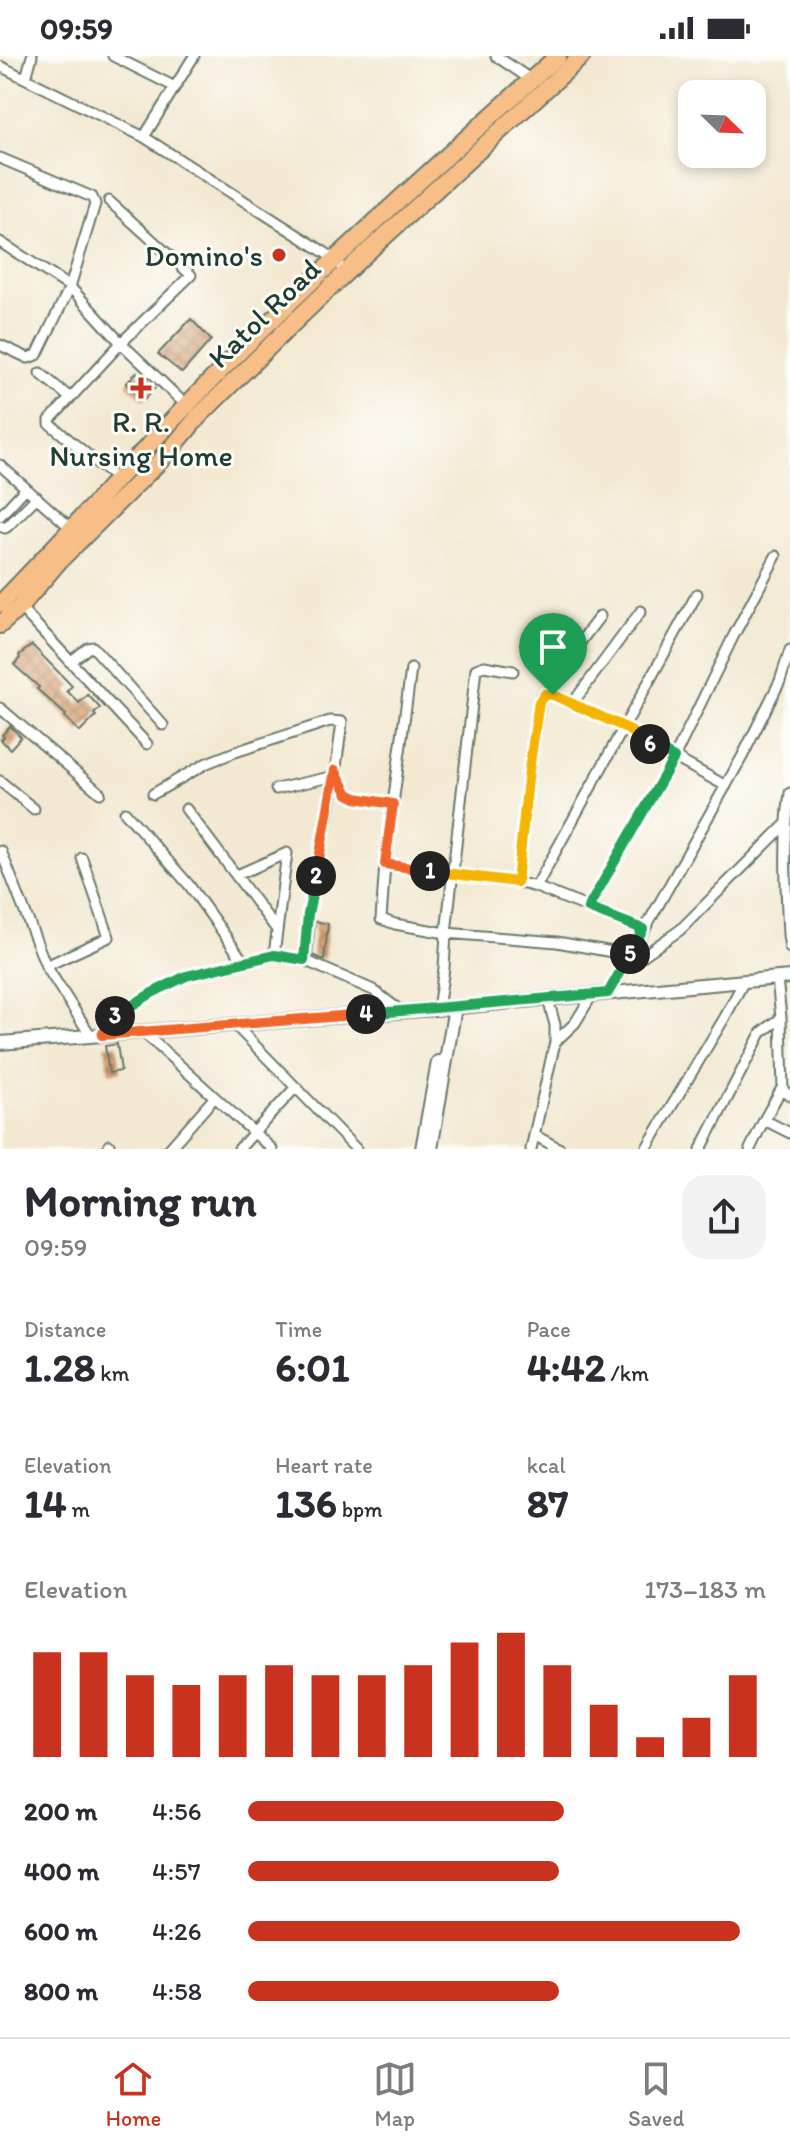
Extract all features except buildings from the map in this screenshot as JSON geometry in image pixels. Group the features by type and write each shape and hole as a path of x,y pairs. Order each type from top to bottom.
{"main road":[{"name":"Katol Road","path":"537,86 558,56"},
{"name":"Katol Road","path":"0,625 9,602 118,480 340,266 537,86 582,56"},
{"name":"Katol Road","path":"9,602 59,561 167,454 192,411"}],"street":[{"path":"26,78 32,56"},
{"path":"113,56 175,87"},
{"path":"144,137 194,56"},
{"path":"496,56 537,86"},
{"path":"0,66 144,137 340,266"},
{"path":"0,158 94,199 95,204 70,287 37,355 28,358 0,345"},
{"path":"109,201 191,275 121,343 50,420 50,424 118,480"},
{"path":"0,242 70,287 121,343 192,411"},
{"path":"40,373 69,397"},
{"path":"0,465 72,529"},
{"path":"0,516 26,488"},
{"path":"0,526 8,526 37,497"},
{"path":"588,908 674,758 776,556"},
{"path":"536,887 697,594"},
{"path":"9,602 147,744"},
{"path":"572,704 641,611"},
{"path":"553,695 551,685 556,674 600,616"},
{"path":"70,662 93,647 163,725"},
{"path":"608,993 726,786 780,681 790,650"},
{"path":"431,1149 447,1008 444,968 446,933 476,669 484,666 513,671"},
{"path":"411,669 385,864 381,919 446,933 557,942 629,955"},
{"path":"517,882 539,702 545,694 624,727 726,786"},
{"path":"1,711 100,793"},
{"path":"153,794 221,757 330,721 342,722 308,914 304,960"},
{"path":"335,773 348,794 393,804"},
{"path":"276,789 335,773"},
{"path":"0,781 34,809"},
{"path":"790,793 785,825 790,948"},
{"path":"186,809 277,930"},
{"path":"125,812 189,885 244,962"},
{"path":"621,971 680,930 785,825"},
{"path":"1,851 46,966 96,1036"},
{"path":"237,875 287,853 274,955"},
{"path":"46,966 109,937 82,858"},
{"path":"385,864 517,882 643,929"},
{"path":"96,1036 111,1018 186,976 274,955 304,960 373,990 402,1012"},
{"path":"0,1043 402,1012 784,977 781,1018 783,1091 790,1095"},
{"path":"646,1149 744,981"},
{"path":"555,1042 575,1023 592,995"},
{"path":"531,1149 555,1042 555,1025 548,999"},
{"path":"422,1149 447,1008"},
{"path":"701,1149 761,1033 781,1018"},
{"path":"235,1025 356,1149"},
{"path":"143,1032 272,1149"},
{"path":"750,1149 783,1086"},
{"path":"239,1149 295,1088"},
{"path":"169,1149 214,1098"},
{"path":"764,1120 790,1133"},
{"path":"534,1135 560,1149"}],"place":[{"name":"Domino's","path":"279,255"},
{"name":"R. R. Nursing Home","path":"141,388"}],"route":[{"path":"545,694 553,695 624,727 674,758 588,908 643,929 608,993 102,1035 111,1018 186,976 274,955 304,960 308,914 335,770 348,794 393,804 385,864 517,882 539,702 545,694"}]}
